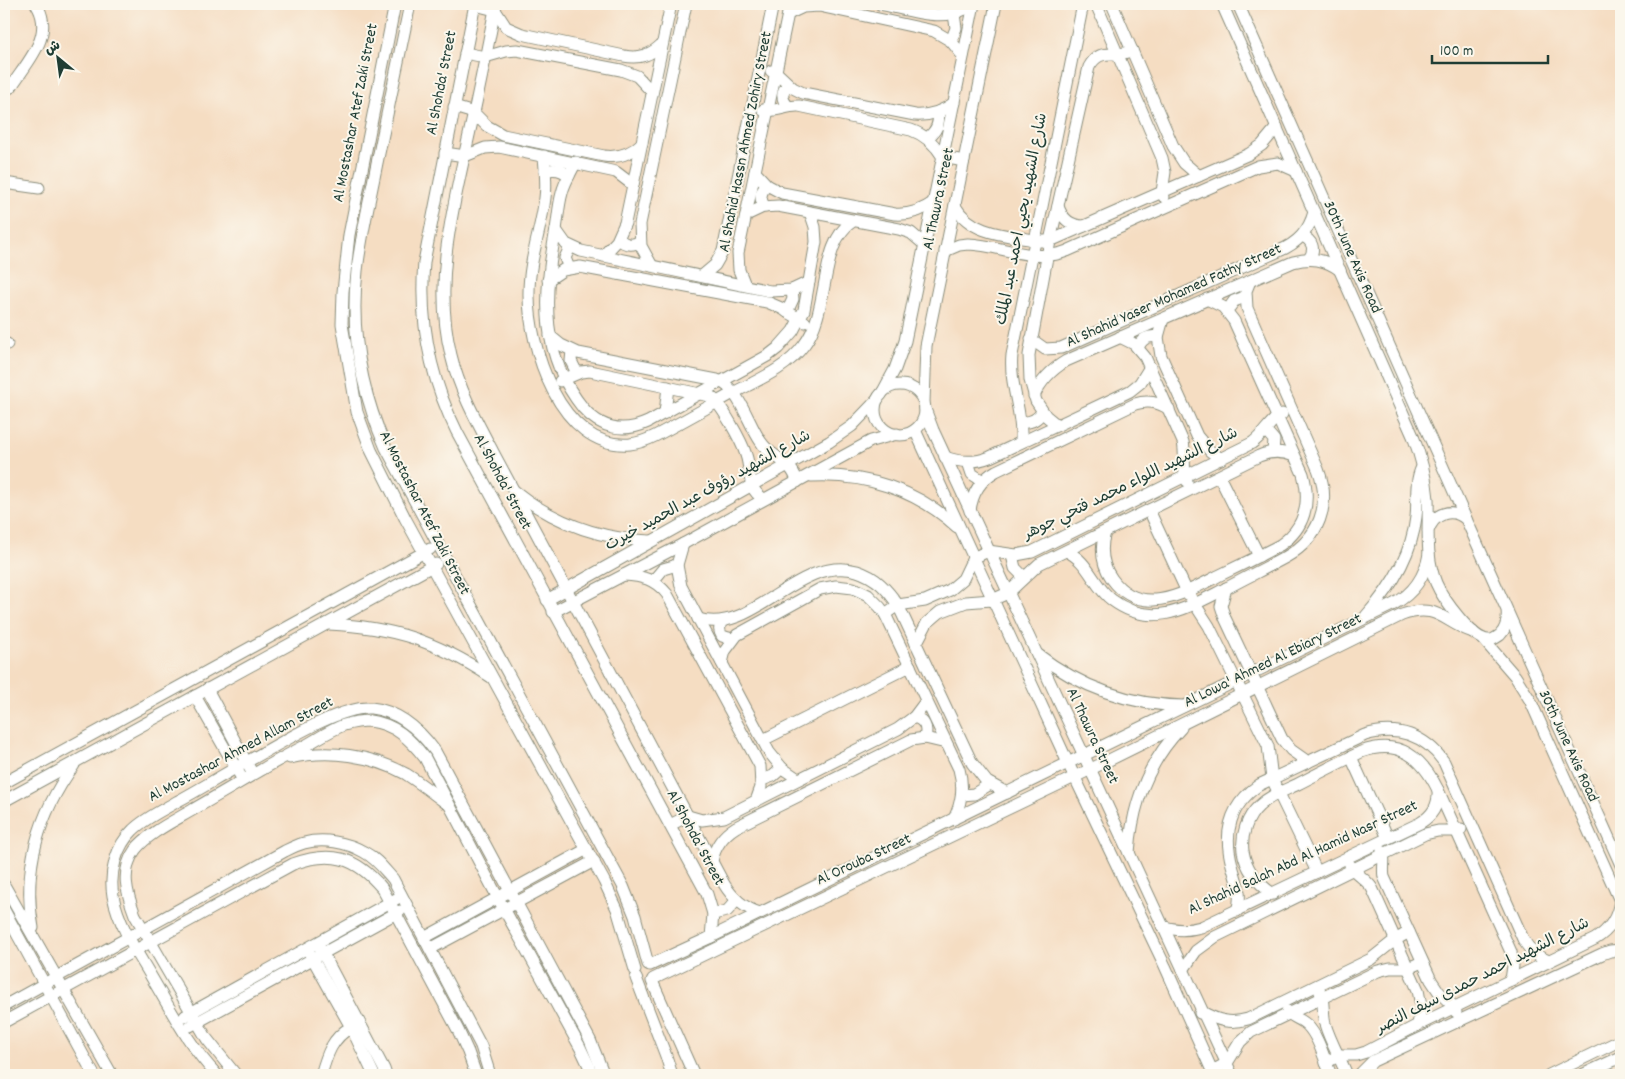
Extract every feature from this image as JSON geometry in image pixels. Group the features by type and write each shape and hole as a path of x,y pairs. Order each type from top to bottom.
{"street":[{"path":"4,100 8,89 40,43 44,22 41,11 36,4"},
{"name":"Al Mostashar Atef Zaki Street","path":"395,4 349,235 343,292 342,324 357,412 371,450 405,518 594,861 616,909 635,974 672,1075"},
{"name":"Al Mostashar Atef Zaki Street","path":"410,4 360,246 356,291 360,363 373,415 386,448 623,886 635,916 649,965"},
{"path":"475,4 496,7 506,27 522,34 624,56 645,56 662,44"},
{"name":"Al Shohda' Street","path":"475,4 426,248 423,277 424,321 429,357 439,392 450,419 546,600 707,894 713,914 711,937"},
{"path":"603,256 619,239 626,223 671,4"},
{"path":"652,266 644,253 640,241 640,224 686,4"},
{"name":"Al Shahid Hassn Ahmed Zohiry Street","path":"702,276 715,265 721,256 773,4"},
{"path":"880,4 938,15 954,14 973,4"},
{"name":"Al Thawra Street","path":"879,397 895,369 905,341 973,4"},
{"name":"Al Thawra Street","path":"996,4 926,346 924,405 945,457 988,551 1232,1075"},
{"name":"شارع الشهيد يحيي احمد عبد الملك","path":"1021,442 1021,422 1012,381 1011,361 1083,4"},
{"path":"1096,4 1160,152 1165,178 1162,192 1167,206"},
{"path":"1112,4 1173,146 1182,161 1199,176"},
{"name":"30th June Axis Road","path":"1222,4 1409,426 1422,465 1428,498 1429,554"},
{"name":"30th June Axis Road","path":"1238,4 1621,865"},
{"path":"789,9 802,5 819,6 934,32 951,41 963,56"},
{"name":"Al Shohda' Street","path":"496,7 448,239 444,272 447,336 455,371 468,404 728,890 736,900 760,913"},
{"name":"Al Shahid Hassn Ahmed Zohiry Street","path":"745,286 740,275 738,259 789,9"},
{"path":"951,41 956,28 954,14"},
{"path":"389,32 403,35"},
{"path":"465,53 485,57 517,50 621,70 636,76 652,92"},
{"path":"1073,51 1086,54 1092,61 1104,54 1123,54 1132,50"},
{"name":"شارع الشهيد يحيي احمد عبد الملك","path":"1057,425 1042,412 1034,396 1029,372 1031,340 1050,241 1087,74 1092,61"},
{"path":"760,68 776,72 788,85 804,92 915,115 927,115 938,112 954,103"},
{"path":"788,85 782,95 788,106"},
{"path":"752,107 768,111 788,106 799,106 911,130 927,138 943,156 964,161"},
{"path":"454,107 474,113 487,126 503,135 604,156 618,156 631,152 642,143"},
{"path":"927,138 934,133 938,125 938,112"},
{"path":"954,206 964,219 978,228 1035,240 1050,241 1249,154 1262,145 1277,128"},
{"path":"1262,145 1269,153 1271,163"},
{"path":"445,153 465,156 478,150 492,147 576,162 616,172 633,185"},
{"path":"544,156 545,198 530,276 529,291 530,320 534,339 540,361 551,386 567,412 584,430 606,442 617,444 642,442 788,362 804,345 815,327 836,240 841,231 853,221"},
{"path":"616,172 620,165 618,156"},
{"path":"1164,168 1174,169 1182,161"},
{"path":"576,162 562,193 548,280 546,306 550,336 555,355 565,379 575,397 586,410 600,423 609,426 629,428 639,426 701,394 778,348 793,332 805,304 816,236 810,212"},
{"path":"945,252 958,245 973,244 1047,256 1062,252 1258,166 1271,163 1284,164 1296,171"},
{"path":"545,171 556,169 563,171 569,176"},
{"path":"755,172 767,185 782,193 895,214 913,213 934,202"},
{"path":"4,183 39,188"},
{"path":"765,207 761,197 762,191 767,185"},
{"path":"746,215 765,207 778,206 894,227 907,231 925,245"},
{"path":"1058,206 1062,215 1069,222 1084,226"},
{"name":"Al Shahid Yaser Mohamed Fathy Street","path":"1031,340 1050,350 1066,346 1280,251 1296,242 1302,236 1312,220 1314,212"},
{"path":"907,231 914,224 913,213"},
{"path":"556,230 562,240 570,247 603,256 745,286 777,292 792,290 810,282"},
{"path":"1302,236 1308,239 1313,247 1309,258 1326,261 1340,270"},
{"path":"619,239 628,244 640,241"},
{"path":"569,268 566,258 570,247"},
{"path":"721,256 729,259 738,259"},
{"name":"Al Shahid Yaser Mohamed Fathy Street","path":"1034,396 1045,378 1060,364 1293,262 1309,258"},
{"path":"813,260 830,264"},
{"path":"548,280 569,268 580,267 767,302 815,327"},
{"path":"1066,551 1082,562 1104,593 1125,608 1143,614 1164,615 1184,610 1295,552 1303,546 1316,529 1322,513 1324,495 1321,478 1247,308 1246,297 1250,281"},
{"path":"787,312 793,299 792,290"},
{"path":"1227,311 1234,301 1246,297"},
{"path":"1105,532 1102,552 1104,565 1114,582 1124,592 1152,601 1188,592 1259,556 1286,541 1301,523 1306,509 1307,491 1297,460 1234,321 1227,311 1207,299"},
{"path":"1163,319 1158,337 1162,356 1194,430 1202,443 1221,459"},
{"path":"534,339 550,336 572,351 722,381 734,393 764,447 788,465 802,479 849,477 890,486 928,505 961,531"},
{"path":"1120,337 1138,348 1150,366 1183,442 1185,476 1192,490"},
{"path":"1138,348 1144,339 1158,337"},
{"path":"1050,350 1053,358 1060,364"},
{"path":"572,351 571,361 577,373"},
{"path":"945,457 960,462 983,460 1130,391 1140,383 1150,366"},
{"path":"551,386 577,373 590,371 710,396 718,402 747,456 751,486 756,494 764,499"},
{"path":"1140,383 1148,391 1149,402"},
{"path":"907,386 917,392 924,405 923,421 915,430 909,433 896,434 886,430 878,422 876,411 879,397 890,388 907,386"},
{"path":"665,413 668,387"},
{"name":"شارع الشهيد رؤوف عبد الحميد خيرت","path":"546,600 829,442 866,413 879,397"},
{"path":"970,511 974,495 983,481 996,471 1135,404 1156,403 1169,409"},
{"path":"1277,417 1292,410"},
{"path":"1021,422 1035,420 1042,412"},
{"name":"شارع الشهيد اللواء محمد فتحي جوهر","path":"988,551 1012,555 1032,552 1252,443 1266,431 1277,417"},
{"name":"Al Thawra Street","path":"915,430 992,600 1213,1073"},
{"path":"1266,431 1274,440 1273,452 1288,453 1297,460 1313,459"},
{"name":"شارع الشهيد رؤوف عبد الحميد خيرت","path":"553,612 683,544 871,441 896,434"},
{"path":"1185,454 1195,453 1200,449 1202,443"},
{"name":"شارع الشهيد اللواء محمد فتحي جوهر","path":"1008,593 1039,564 1259,456 1273,452"},
{"path":"968,462 972,474 983,481"},
{"path":"1362,620 1390,584 1408,550 1415,527 1417,482 1422,465"},
{"path":"1219,476 1259,556"},
{"path":"514,490 538,508 578,528 613,537 650,541"},
{"path":"405,518 419,510"},
{"path":"1149,510 1194,605 1209,626 1268,746 1272,779 1317,872"},
{"path":"1428,531 1433,520 1444,513 1456,513 1466,519"},
{"path":"683,544 677,565 681,586 773,758 782,768 798,780"},
{"path":"4,783 438,545"},
{"path":"885,614 898,605 925,602 950,590 963,580 973,558 988,551"},
{"path":"1429,554 1433,573 1445,600 1456,616 1473,632"},
{"name":"Al Lowa' Ahmed Al Ebiary Street","path":"1083,756 1394,604 1407,596 1422,577 1429,554"},
{"path":"1012,555 1015,568 1024,577"},
{"path":"4,801 446,560"},
{"path":"653,581 663,569 677,565"},
{"path":"1241,565 1247,577"},
{"path":"698,619 709,622 721,622 737,617 806,578 828,570 852,570 872,578 888,591 898,605 972,763 981,776 990,784 1008,793"},
{"path":"390,571 398,585"},
{"path":"624,575 640,576 653,581 667,594 760,766 762,780 756,801"},
{"path":"443,588 457,580"},
{"path":"722,663 725,650 732,639 742,631 828,586 845,586 861,591 875,600 885,614 959,769 962,795 954,819"},
{"path":"1226,588 1222,600 1222,612 1257,687 1282,739 1291,750 1308,762"},
{"path":"916,644 928,623 940,612 966,602 992,600 1008,593"},
{"path":"1483,639 1489,640 1503,631 1507,621 1507,610"},
{"name":"Al Lowa' Ahmed Al Ebiary Street","path":"1089,770 1409,612 1428,611 1438,613 1473,632"},
{"path":"721,622 719,627 722,636 732,639"},
{"path":"329,624 358,625 387,630 415,638 442,648 493,678"},
{"name":"30th June Axis Road","path":"1473,632 1483,639 1515,676 1530,700 1620,901"},
{"path":"1036,653 1062,672 1104,692 1144,703 1186,706"},
{"path":"763,740 910,666"},
{"path":"207,689 254,774"},
{"path":"195,696 243,781"},
{"path":"670,825 688,816 702,820 716,819 756,801 898,729 914,717 926,700"},
{"path":"369,721 371,708"},
{"name":"Al Mostashar Ahmed Allam Street","path":"217,1075 194,1048 122,924 116,909 112,879 115,861 122,844 133,829 246,762 339,714 371,708 392,713 410,723 426,738 435,751 590,1040 604,1075"},
{"path":"914,717 923,722 927,732 925,738"},
{"name":"Al Mostashar Ahmed Allam Street","path":"236,1075 219,1056 194,1018 135,915 125,880 128,864 135,850 146,839 254,774 343,726 369,721 385,724 401,732 425,758 498,898 580,1047 591,1075"},
{"path":"1129,855 1134,818 1145,782 1162,750 1186,722"},
{"path":"1237,910 1240,894 1228,846 1229,827 1236,810 1246,796 1259,785 1365,734 1399,731 1410,734 1430,745 1444,762 1527,945 1536,955 1549,961"},
{"path":"712,861 716,847 725,835 736,827 905,743 925,738 946,743"},
{"path":"1355,740 1356,754 1383,841 1384,855 1382,867 1384,877 1434,986 1454,1008 1461,1020"},
{"path":"1273,894 1255,879 1247,866 1242,847 1245,828 1253,812 1267,799 1356,754 1369,749 1387,747 1405,751 1426,768 1457,831 1511,952 1513,966 1511,980"},
{"path":"276,761 311,754 355,756 381,763 405,774 448,804"},
{"name":"Al Orouba Street","path":"649,965 666,959 1083,756"},
{"path":"34,937 30,915 29,891 34,845 50,802 75,763"},
{"path":"762,780 773,776 782,768"},
{"name":"Al Orouba Street","path":"652,980 1089,770"},
{"path":"1438,790 1454,783"},
{"path":"962,795 974,794 990,784"},
{"name":"Al Shahid Salah Abd Al Hamid Nasr Street","path":"1162,926 1177,930 1194,929 1273,894 1420,823 1430,815 1437,804 1438,790"},
{"path":"716,819 715,823 718,831 725,835"},
{"name":"Al Shahid Salah Abd Al Hamid Nasr Street","path":"1182,970 1190,956 1208,941 1431,832 1457,831 1472,825"},
{"path":"4,1006 286,851 304,843 336,842 364,852 380,864 392,879 481,1046 490,1075"},
{"path":"424,938 587,848"},
{"path":"885,853 891,865"},
{"path":"4,1022 292,864 309,858 327,856 344,859 358,865 382,888 458,1030 476,1075"},
{"path":"1346,858 1352,870 1366,880 1372,888 1408,968 1420,1000 1421,1013 1418,1025"},
{"path":"430,949 594,861"},
{"path":"112,879 125,880"},
{"path":"1295,883 1301,895"},
{"path":"4,885 112,1075"},
{"path":"713,914 727,911 736,900"},
{"path":"180,1025 404,901"},
{"name":"شارع الشهيد احمد حمدى سيف النصر","path":"1339,1055 1356,1055 1366,1052 1595,939 1613,923 1617,916 1620,901"},
{"path":"18,910 5,916 52,995 92,1074"},
{"path":"1189,1019 1202,1012 1224,1021 1240,1021 1377,956 1395,940 1409,932"},
{"path":"1604,933 1616,951"},
{"path":"315,951 374,1075"},
{"path":"315,951 386,1075"},
{"name":"شارع الشهيد احمد حمدى سيف النصر","path":"1359,1075 1373,1061 1616,951"},
{"path":"666,959 666,966 671,970"},
{"path":"1213,1073 1227,1063 1235,1048 1245,1036 1384,969 1408,968 1422,962"},
{"path":"652,980 643,984 635,974 640,965 649,965 654,971 652,980 694,1075"},
{"path":"1316,986 1322,998 1324,1021 1347,1075"},
{"path":"1282,1002 1288,1014 1300,1019 1311,1030 1331,1075"},
{"path":"321,1075 331,1045 343,1032 351,1027"},
{"path":"1551,1075 1621,1040"},
{"path":"1326,1063 1339,1055"},
{"path":"1584,1058 1589,1074 1621,1057"}]}
